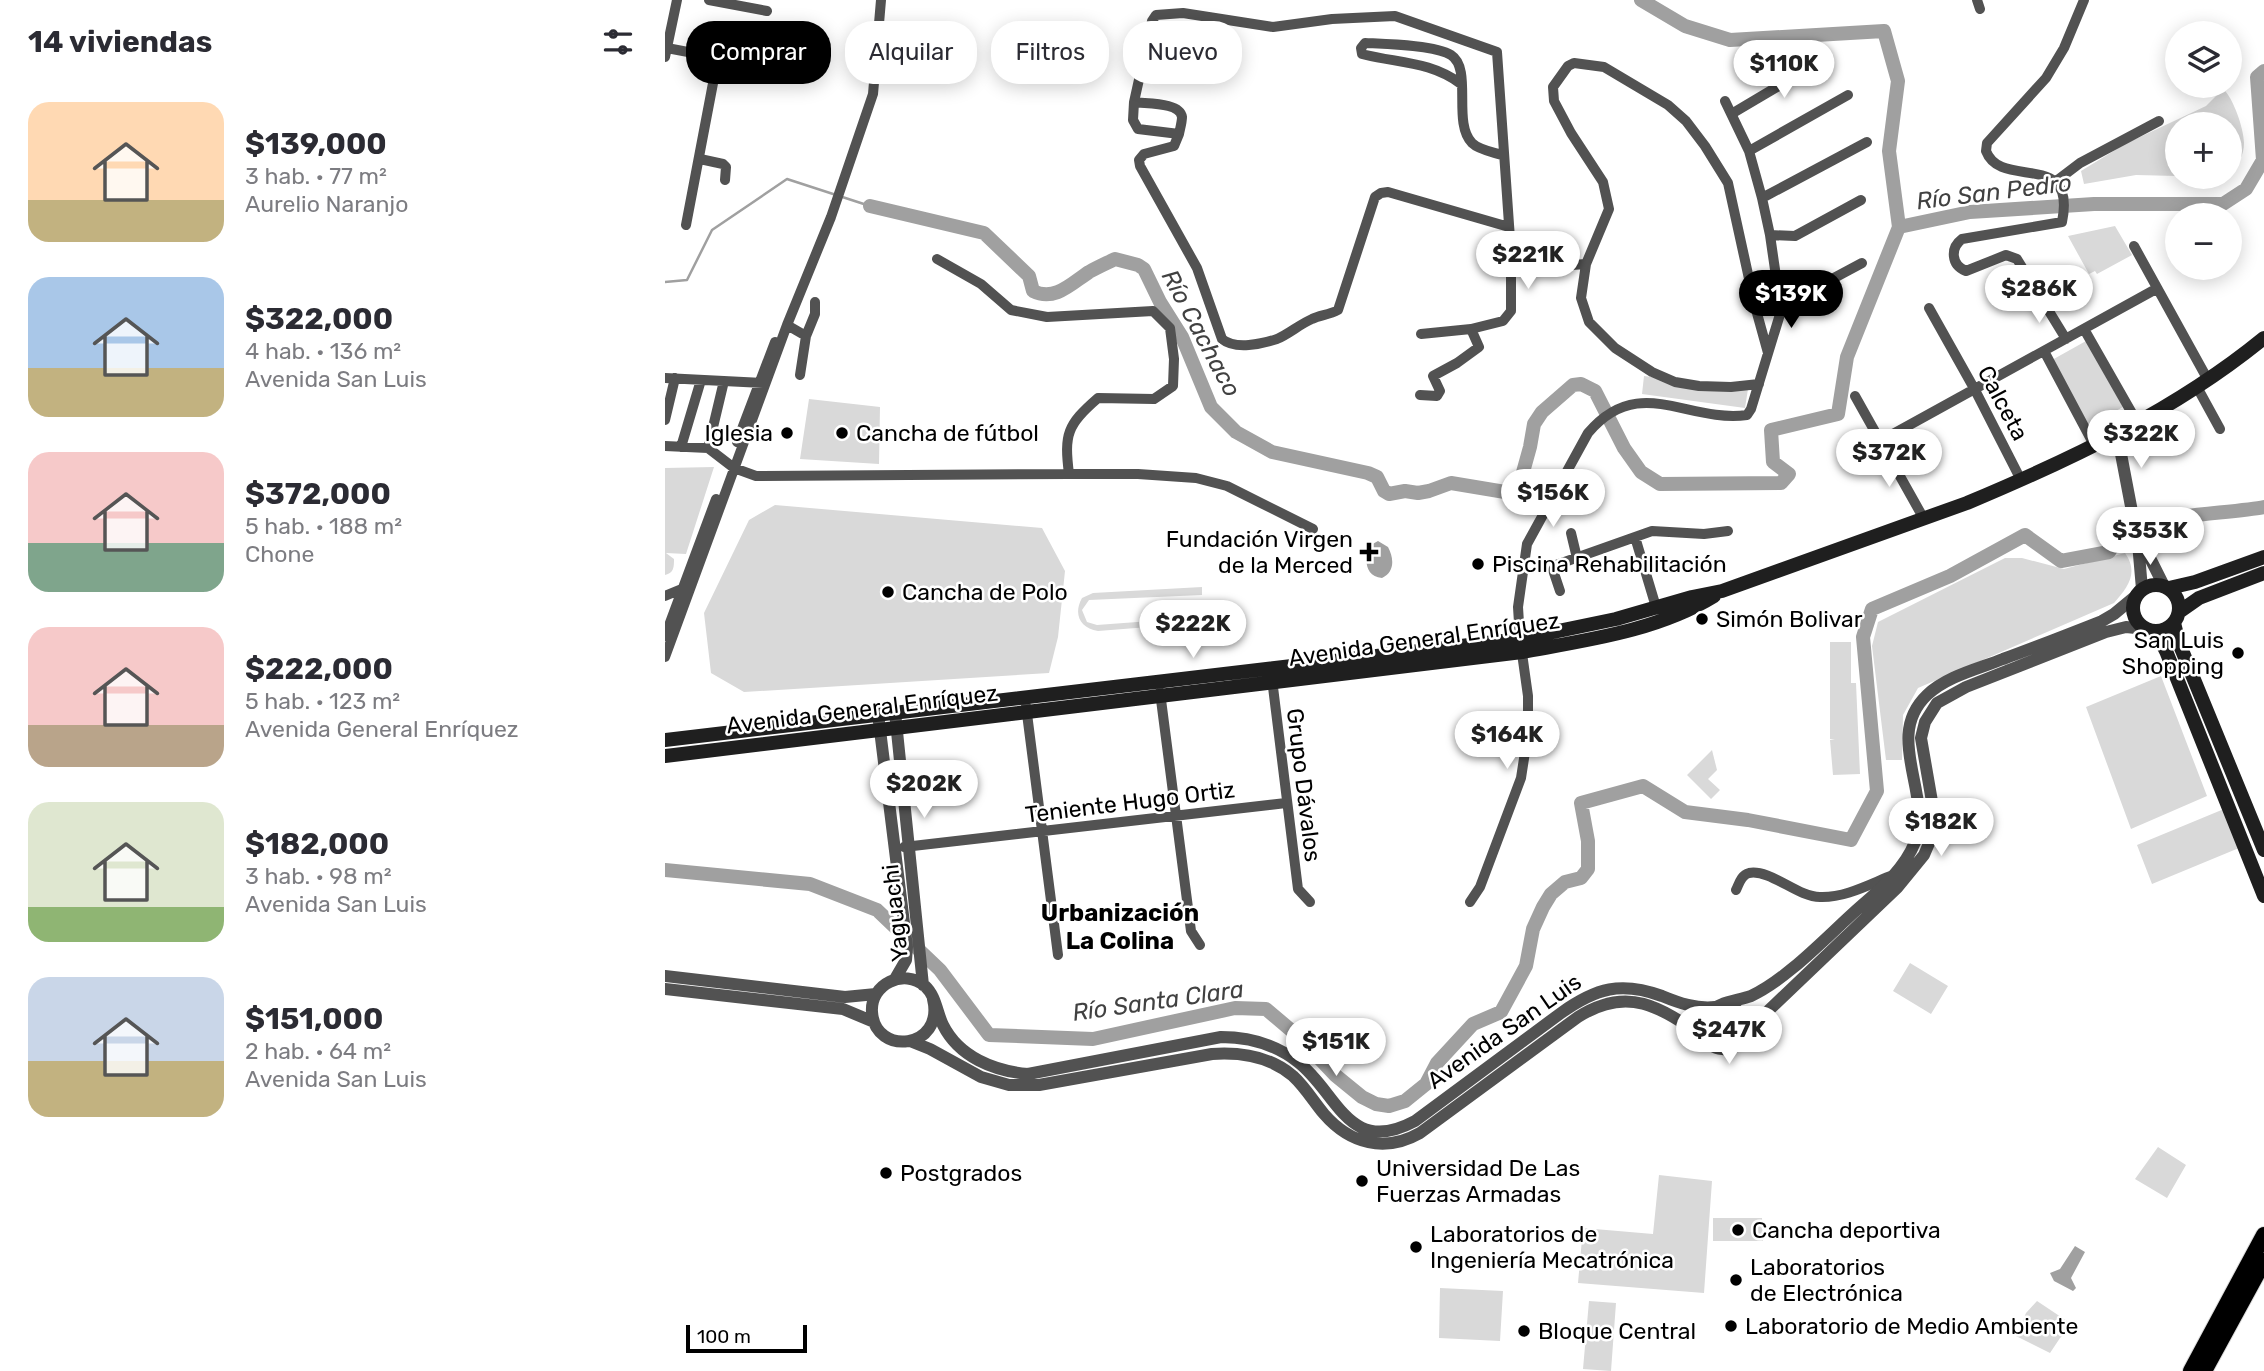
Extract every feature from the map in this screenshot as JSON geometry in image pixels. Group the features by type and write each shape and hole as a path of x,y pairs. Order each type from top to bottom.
{"highway":[{"path":"2192,1371 2264,1235"},
{"path":"2204,1371 2264,1261"}],"main road":[{"name":"Avenida General Enríquez","path":"1543,641 1692,597 1722,592 1924,519 2021,480 2137,422 2202,383 2264,338"},
{"path":"2166,587 2195,582 2264,557"},
{"path":"2151,630 2166,629 2199,597 2264,573"},
{"path":"2264,850 2198,708 2151,630 2136,621 2133,608 2139,592 2157,584 2175,594 2179,603 2179,643 2198,708 2264,896"},
{"name":"Avenida General Enríquez","path":"665,740 879,722 897,727 1026,705 1620,633 1660,622 1695,608 1722,592"},
{"name":"Avenida General Enríquez","path":"665,756 879,722 895,712 1026,705"}],"street":[{"path":"677,0 666,52 686,54"},
{"path":"709,0 767,12"},
{"path":"665,657 687,586 731,466 762,383 832,215 873,94 881,0"},
{"path":"2066,339 2017,259 2006,255 1966,271 1961,269 1953,258 1955,248 1962,239 2059,224 2063,219 2062,195 2055,181 2038,173 2004,169 1994,164 1986,151 1987,143 2046,78 2064,48 2084,0"},
{"path":"1179,134 1138,129 1133,120 1134,102 1152,21 1160,13 1183,13 1273,27 1332,19 1395,16 1497,52 1502,155 1512,269 1511,311 1503,321 1471,329 1421,334"},
{"path":"1461,84 1448,74 1422,64 1362,54 1362,46 1365,43 1398,45 1448,52 1459,65 1461,84 1465,128 1469,138 1479,147 1502,155"},
{"path":"1759,384 1731,387 1675,382 1652,372 1615,348 1589,322 1581,298 1586,264 1609,209 1602,182 1554,101 1553,87 1567,66 1574,63 1604,67 1668,105 1686,121 1705,146 1728,183 1768,355"},
{"path":"1733,113 1814,65"},
{"path":"686,225 712,84"},
{"path":"1749,152 1848,94"},
{"path":"1469,902 1480,887 1521,778 1528,727 1528,696 1518,607 1527,544 1588,433 1612,411 1646,402 1673,405 1713,415 1747,415 1759,384 1781,311 1762,198 1749,152 1733,113 1725,101"},
{"path":"1134,102 1175,107 1180,111 1182,118 1174,146 1144,154 1139,160 1140,166 1197,268 1222,339 1228,344 1247,345 1277,339 1315,317 1329,315 1338,310 1375,197 1381,193 1388,192 1509,228"},
{"path":"2055,181 2080,163 2159,121"},
{"path":"1762,198 1867,142"},
{"path":"700,159 723,164 726,167 725,180"},
{"path":"1770,235 1795,236 1861,200"},
{"path":"2134,246 2202,383 2220,429"},
{"path":"937,259 981,284 1011,310 1047,317 1153,312 1170,328 1174,359 1173,386 1154,399 1097,398 1072,424 1066,439 1069,474"},
{"path":"1781,311 1791,301 1862,263"},
{"path":"1512,269 1586,264"},
{"path":"1855,456 2156,289"},
{"path":"800,374 806,336 815,314 815,302"},
{"name":"Calceta","path":"1929,308 2021,480"},
{"path":"787,325 806,336"},
{"path":"1420,395 1437,396 1440,391 1433,376 1457,363 1479,346 1471,329"},
{"path":"2084,329 2137,422"},
{"path":"2044,351 2094,445"},
{"path":"665,420 670,378 762,383"},
{"path":"681,447 701,380"},
{"path":"708,448 724,381"},
{"path":"1855,396 1924,519"},
{"path":"2117,433 2136,531 2139,592"},
{"path":"665,446 708,448 731,466 756,476 1069,474 1196,478 1227,486 1313,529"},
{"path":"1560,592 1553,566 1652,531 1704,534 1728,531"},
{"path":"2136,531 2166,587"},
{"path":"1571,533 1577,558"},
{"path":"1635,537 1656,607"},
{"path":"665,596 687,586"},
{"path":"665,636 687,586"},
{"name":"Avenida San Luis","path":"1746,1032 1897,888 1924,855 1930,841 1934,813 1921,738 1925,722 1933,709 1949,695 2102,621 2123,608 2139,592"},
{"name":"Avenida San Luis","path":"933,999 943,1024 955,1042 978,1060 999,1070 1028,1074 1221,1037 1244,1037 1277,1048 1308,1070 1349,1121 1367,1129 1402,1127 1415,1121 1561,1013 1595,992 1634,988 1697,1007 1718,1006 1749,996 1784,973 1894,874 1915,844 1919,820 1908,738 1916,709 1929,693 1952,679 2118,628 2151,630"},
{"name":"Grupo Dávalos","path":"1271,675 1298,889 1310,901"},
{"path":"1160,688 1191,931 1200,945"},
{"path":"1026,705 1058,955"},
{"name":"Yaguachi","path":"895,712 923,985"},
{"name":"Yaguachi","path":"879,722 907,947 906,960 895,979"},
{"name":"Teniente Hugo Ortiz","path":"895,848 1286,803"},
{"path":"1736,890 1742,877 1749,873 1767,876 1805,895 1823,898 1848,893 1894,874"},
{"path":"665,976 845,997 876,994"},
{"path":"905,978 923,985 933,999 935,1015 929,1029 924,1035 910,1041 900,1042 884,1036 874,1022 872,1013 876,994 883,985 895,979 905,978"},
{"path":"665,989 843,1009 874,1022"},
{"name":"Avenida San Luis","path":"910,1041 981,1077 1009,1086 1039,1085 1212,1054 1230,1052 1250,1055 1295,1077 1326,1116 1347,1135 1367,1143 1380,1144 1401,1141 1420,1133 1578,1017 1601,1004 1642,1002 1674,1016 1704,1037"},
{"path":"1718,1006 1735,1008 1747,1025 1746,1032 1739,1044 1727,1050 1714,1047 1704,1037 1703,1023 1705,1017 1718,1006"}],"shaded area":[{"path":"2214,98 2230,98 2236,112 2193,112 2206,106"},
{"path":"2165,125 2165,176 2136,175 2084,184 2081,171 2125,144"},
{"path":"2242,130 2244,137 2242,156"},
{"path":"2115,226 2132,255 2097,274 2095,271 2089,274 2068,236"},
{"path":"2086,341 2123,407 2089,426 2052,360"},
{"path":"1644,376 1748,389 1745,408 1642,394"},
{"name":"Cancha de fútbol","path":"809,399 880,407 879,464 800,459"},
{"path":"714,467 686,554 666,553 674,559 674,567 665,575 665,468"},
{"name":"Cancha de Polo","path":"775,505 1042,528 1065,571 1058,637 1049,673 744,692 711,673 704,613 749,520"},
{"path":"1378,541 1388,547 1392,560 1389,572 1382,578 1369,571 1366,562 1369,546"},
{"path":"2125,553 2131,567 2130,580 2114,603 1918,688 1903,715 1902,760 1886,760 1872,646 1878,622 2005,558 2022,558 2064,569"},
{"path":"1202,587 1202,595 1089,600 1082,610 1087,622 1097,625 1204,617 1208,621 1211,635 1205,644 1196,647 1189,648 1188,641 1199,640 1204,636 1204,628 1199,623 1098,631 1087,627 1078,615 1082,598 1093,593"},
{"path":"1830,642 1851,642 1851,683 1856,683 1860,774 1833,775 1830,740 1835,740 1830,739"},
{"path":"2161,676 2207,796 2131,829 2086,707"},
{"path":"1712,750 1717,770 1708,779 1720,790 1711,799 1687,775"},
{"path":"2224,809 2239,848 2152,884 2137,845"},
{"path":"1910,963 1948,986 1931,1014 1893,991"},
{"path":"2158,1147 2186,1165 2167,1198 2135,1179"},
{"path":"1659,1175 1712,1181 1704,1293 1578,1283 1583,1228 1653,1234"},
{"name":"Cancha deportiva","path":"1713,1218 1762,1218 1763,1241 1713,1241"},
{"path":"2075,1246 2085,1252 2071,1278 2076,1288 2073,1291 2054,1281 2050,1273 2060,1269"},
{"path":"1440,1288 1503,1291 1500,1341 1439,1338"},
{"path":"1589,1301 1616,1303 1611,1371 1583,1369"},
{"path":"2037,1301 2070,1323 2070,1330 2060,1338 2050,1353 2016,1336 2026,1313"}],"waterway":[{"name":"Río San Pedro","path":"1641,0 1685,26 1730,40 1884,31 1898,81 1889,151 1899,227 1970,212 2094,204 2223,204 2246,189 2263,160 2257,77 2264,71"},
{"path":"665,282 687,280 712,230 787,179 870,206"},
{"name":"Río Cachaco","path":"870,206 984,233 1029,276 1033,291 1041,294 1063,290 1089,272 1115,259 1138,265 1144,269 1160,302 1182,337 1211,407 1236,432 1272,452 1368,473 1377,477 1384,491 1389,494 1405,491 1418,493 1451,483 1505,492 1514,489 1520,483 1534,424 1542,412 1573,385 1581,384 1595,391 1624,448 1641,472 1660,484 1781,483 1789,474 1773,462 1771,430 1838,414 1847,357 1899,227"},
{"name":"Río Santa Clara","path":"665,870 810,884 877,910 940,970 989,1035 1093,1039 1235,1008 1266,1009 1362,1097 1376,1104 1389,1106 1405,1101 1426,1084 1437,1063 1473,1024 1501,1012 1526,966 1533,929 1543,907 1551,894 1565,882 1581,878 1588,869 1588,841 1581,803 1643,786 1685,812 1748,820 1851,840 1877,791 1863,637 1872,609 1950,576 2025,535 2061,561 2109,552 2122,531 2132,525 2264,507"}],"place":[{"name":"Iglesia","path":"787,433"},
{"name":"Cancha de fútbol","path":"842,433"},
{"name":"Fundación Virgen de la Merced","path":"1369,552"},
{"name":"Piscina Rehabilitación","path":"1478,564"},
{"name":"Cancha de Polo","path":"888,592"},
{"name":"Simón Bolivar","path":"1702,619"},
{"name":"San Luis Shopping","path":"2238,653"},
{"name":"Postgrados","path":"886,1173"},
{"name":"Universidad De Las Fuerzas Armadas","path":"1362,1181"},
{"name":"Cancha deportiva","path":"1738,1230"},
{"name":"Laboratorios de Ingeniería Mecatrónica","path":"1416,1247"},
{"name":"Laboratorios de Electrónica","path":"1736,1280"},
{"name":"Laboratorio de Medio Ambiente","path":"1731,1326"},
{"name":"Bloque Central","path":"1524,1331"}],"district":[{"name":"Urbanización La Colina","path":"1120,927"}]}
